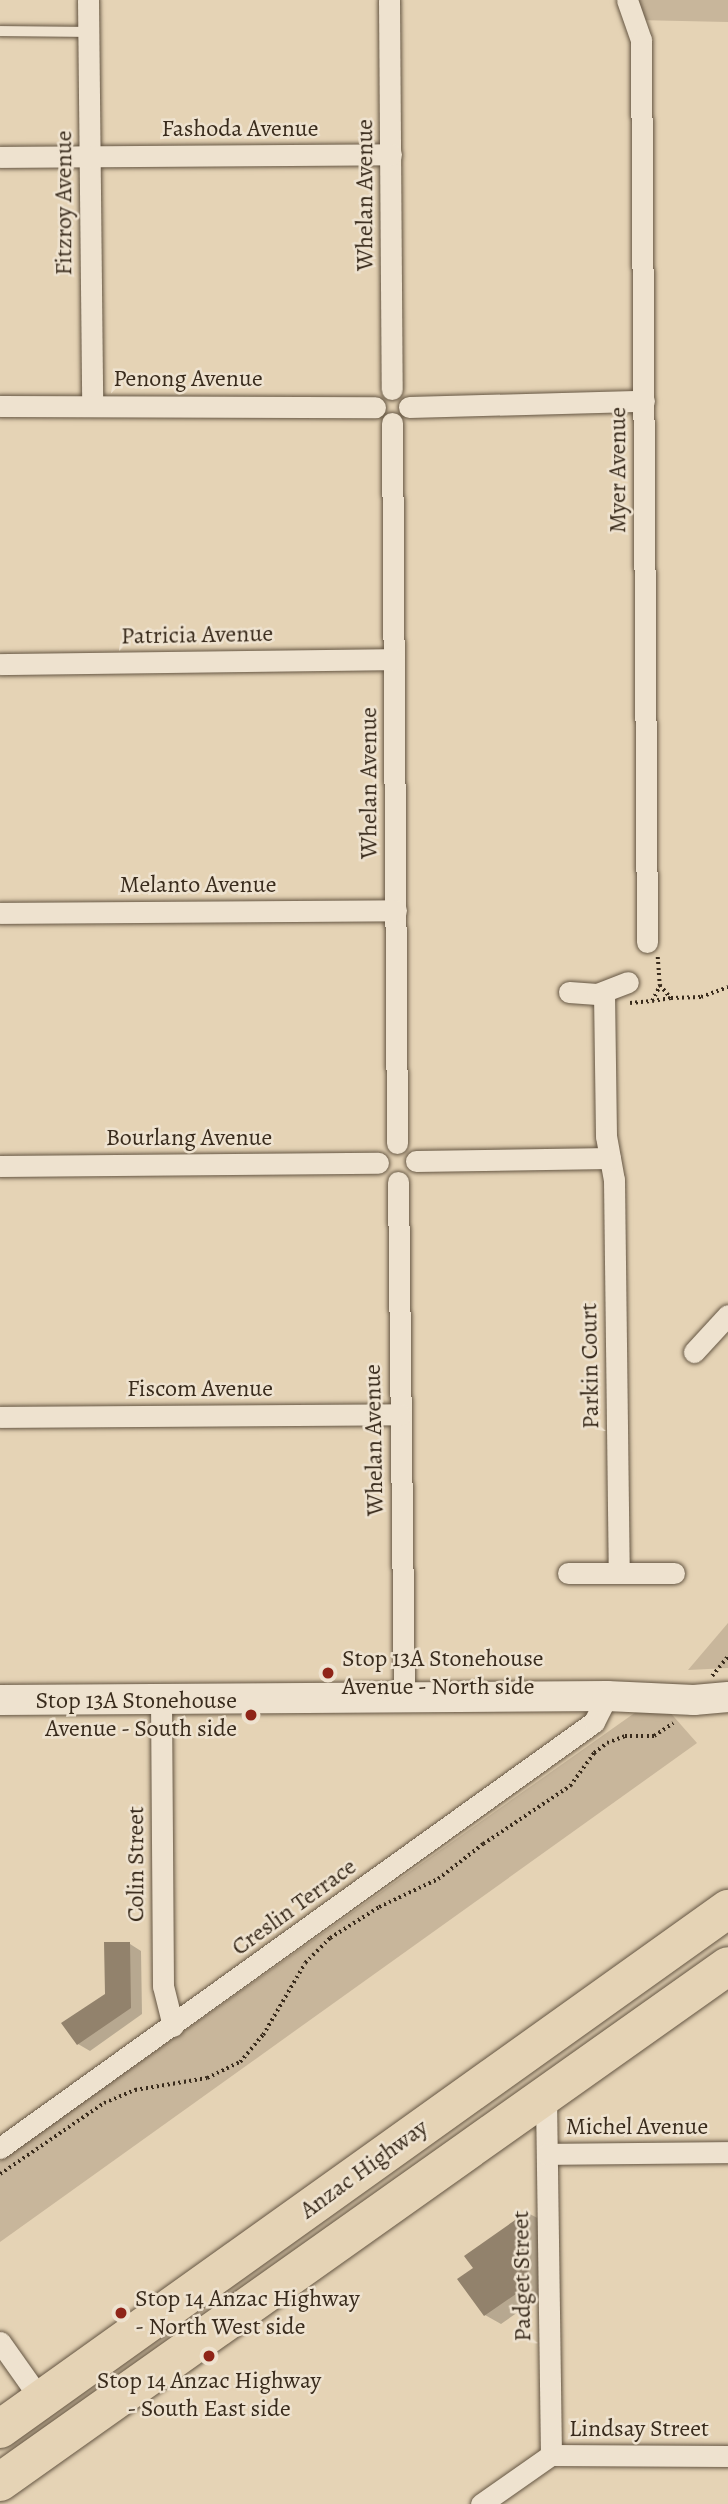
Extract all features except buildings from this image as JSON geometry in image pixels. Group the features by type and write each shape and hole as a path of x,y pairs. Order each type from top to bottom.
{"highway":[{"name":"Anzac Highway","path":"0,2429 728,1909"},
{"name":"Anzac Highway","path":"0,2482 547,2097 728,1966"},
{"path":"626,1982 643,2028"},
{"path":"574,2018 597,2013 623,2019 643,2028"}],"street":[{"name":"Fitzroy Avenue","path":"88,0 92,405"},
{"name":"Whelan Avenue","path":"390,0 392,389"},
{"name":"Myer Avenue","path":"627,0 641,40 647,942"},
{"name":"Fashoda Avenue","path":"0,157 391,155"},
{"path":"392,389 404,395 409,407 405,417 392,423 382,420 375,407 379,396 392,389"},
{"path":"409,407 644,401"},
{"name":"Penong Avenue","path":"0,406 375,407"},
{"name":"Whelan Avenue","path":"392,423 397,1143"},
{"name":"Patricia Avenue","path":"0,664 394,659"},
{"name":"Melanto Avenue","path":"0,913 396,910"},
{"path":"569,992 604,992 628,982"},
{"name":"Parkin Court","path":"604,992 606,1136 614,1180 619,1573"},
{"path":"397,1143 410,1149 416,1161 411,1176 398,1182 384,1177 378,1163 383,1149 397,1143"},
{"path":"416,1161 610,1158"},
{"name":"Bourlang Avenue","path":"0,1166 378,1163"},
{"name":"Whelan Avenue","path":"398,1182 404,1697"},
{"path":"694,1352 728,1315"},
{"name":"Fiscom Avenue","path":"0,1417 400,1414"},
{"path":"568,1573 674,1573"},
{"path":"0,1700 607,1696 694,1700 724,1683"},
{"name":"Creslin Terrace","path":"0,2148 594,1722 607,1696"},
{"name":"Colin Street","path":"161,1699 163,1986 173,2026"},
{"name":"Padget Street","path":"547,2097 551,2455"},
{"name":"Michel Avenue","path":"547,2154 728,2152"},
{"path":"0,2342 41,2400"},
{"name":"Lindsay Street","path":"481,2504 551,2455 728,2456"}],"lane":[{"path":"0,31 89,32"}],"path":[{"path":"647,942 658,953 660,985 671,998"},
{"path":"652,1001 701,997 728,987"},
{"path":"724,1683 728,1656"},
{"path":"0,2174 103,2103 135,2090 208,2078 240,2062 262,2035 305,1963 330,1938 379,1907 438,1880 483,1844 570,1786 594,1754 607,1743 625,1736 654,1736 678,1717"}],"shaded area":[{"path":"626,0 728,0 728,22 636,20"},
{"path":"728,1623 728,1668 688,1670"},
{"path":"667,1709 697,1743 0,2242 0,2161 636,1712"}],"place":[{"name":"Stop 13A Stonehouse Avenue - North side","path":"328,1673"},
{"name":"Stop 13A Stonehouse Avenue - South side","path":"251,1715"},
{"name":"Stop 14 Anzac Highway - North West side","path":"121,2313"},
{"name":"Stop 14 Anzac Highway - South East side","path":"209,2356"}]}
